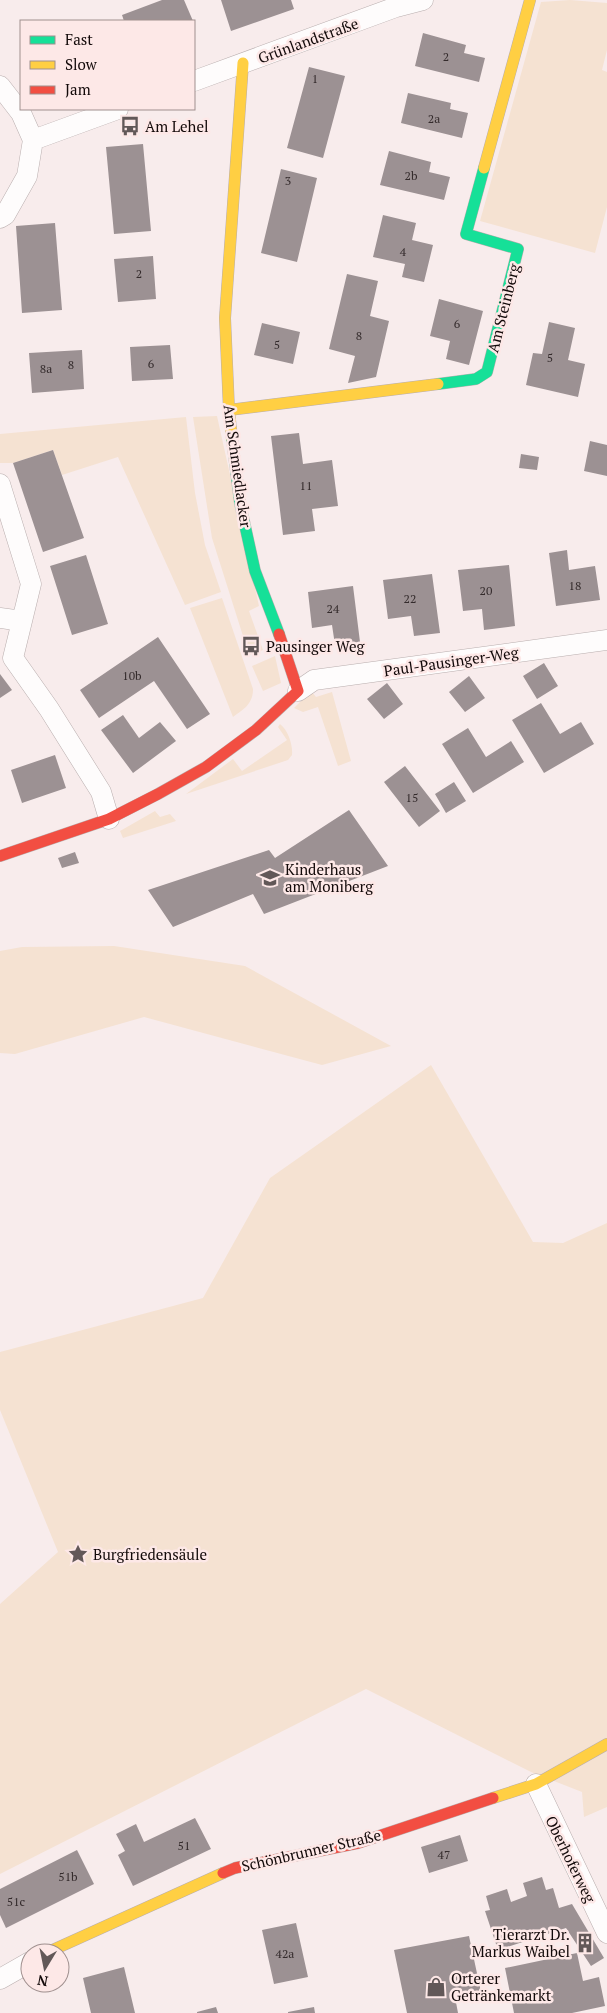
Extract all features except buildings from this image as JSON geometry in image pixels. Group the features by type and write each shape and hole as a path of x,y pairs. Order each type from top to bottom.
{"street":[{"name":"Grünlandstraße","path":"195,81 396,7 423,0"},
{"name":"Am Steinberg","path":"229,410 476,380 487,372 518,249 466,234 530,0"},
{"name":"Am Schmiedlacker","path":"244,63 225,318 229,410 240,503 256,571 298,691"},
{"path":"0,86 21,113 33,140 27,176 5,215 0,218"},
{"path":"33,140 115,110"},
{"path":"2,495 31,584 13,658 49,709 101,792 109,819"},
{"path":"0,618 22,621"},
{"name":"Paul-Pausinger-Weg","path":"298,691 314,680 607,640"},
{"path":"0,856 109,819 206,767 256,730 298,691"},
{"name":"Schönbrunner Straße","path":"68,1943 235,1868 358,1843 536,1784 607,1744"},
{"name":"Oberhoferweg","path":"536,1784 607,1933"},
{"path":"0,1979 20,1968"}],"shaded area":[{"path":"570,0 607,3 607,50 602,70 607,72 607,207 595,253 480,221 541,2"},
{"path":"217,416 259,606 249,611 263,650 249,655 212,538 193,417"},
{"path":"186,417 195,493 205,545 221,592 185,605 118,457 62,475 53,450 13,463 0,463 0,434"},
{"path":"222,598 253,689 250,702 233,717 190,608"},
{"path":"275,656 281,683 263,691 252,666"},
{"path":"311,691 316,697 332,692 351,761 338,766 318,707 303,712 294,708"},
{"path":"280,724 288,734 291,742 292,755 288,760 186,794 233,759 242,771 287,740 278,727"},
{"path":"155,811 160,817 170,814 176,821 123,838 120,831"},
{"path":"114,946 245,966 391,1046 322,1065 144,1017 15,1054 0,1053 0,951 22,947"},
{"path":"431,1065 533,1242 563,1243 607,1223 607,1807 584,1817 582,1792 531,1772 366,1689 0,1874 0,1604 58,1552 0,1410 0,1352 203,1298 270,1178"}],"traffic: fast":[{"path":"438,384 476,379 487,372 518,249 466,234 484,168"},
{"path":"232,439 240,503 255,571 279,634"}],"traffic: slow":[{"path":"484,168 530,0"},
{"path":"232,439 225,318 243,63"},
{"path":"229,410 438,384"},
{"path":"493,1798 536,1784 607,1744"},
{"path":"68,1943 223,1873"}],"traffic: jam":[{"path":"0,856 109,819 206,767 256,730 298,691 279,634"},
{"path":"223,1873 235,1868 358,1843 493,1798"}],"place":[{"name":"Am Lehel","path":"130,126"},
{"name":"Pausinger Weg","path":"251,646"},
{"name":"Kinderhaus am Moniberg","path":"270,878"},
{"name":"Burgfriedensäule","path":"78,1554"},
{"name":"Tierarzt Dr. Markus Waibel","path":"585,1943"},
{"name":"Orterer Getränkemarkt","path":"436,1987"}]}
